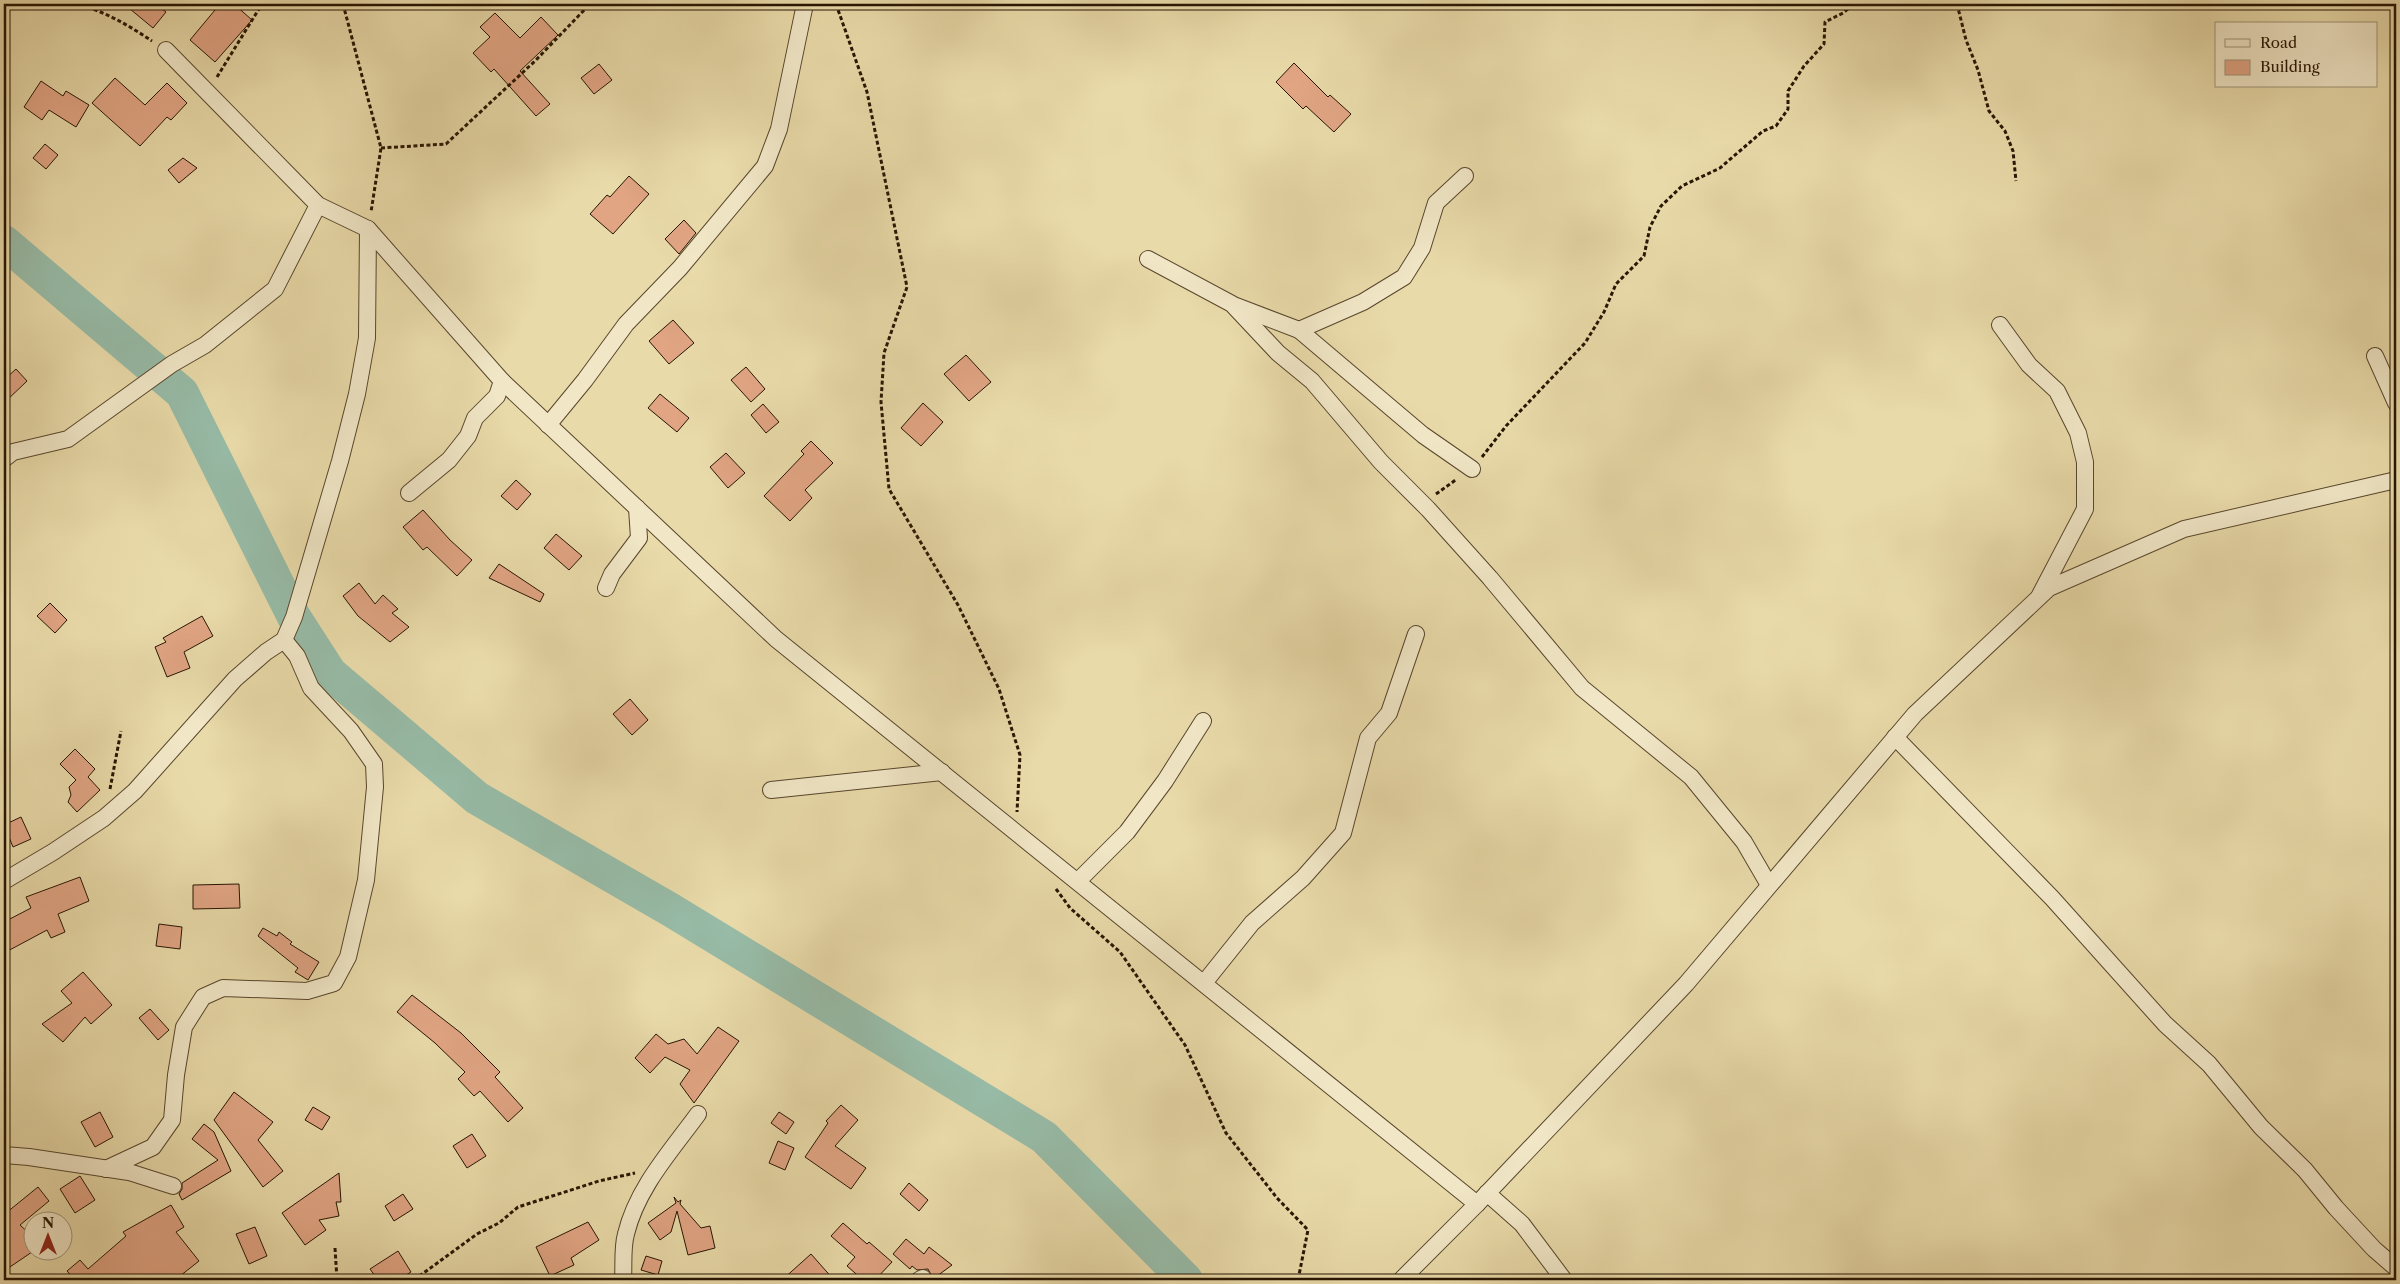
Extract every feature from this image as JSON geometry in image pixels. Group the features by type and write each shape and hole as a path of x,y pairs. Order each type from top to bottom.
{"street":[{"path":"548,425 585,380 626,324 680,268 765,166 779,129 805,4"},
{"path":"166,50 318,205 368,228 502,381 776,640 1204,983 1482,1198 1522,1224 1564,1280"},
{"path":"1299,330 1364,302 1404,276 1422,248 1436,203 1465,176"},
{"path":"4,459 13,452 68,439 172,364 205,345 276,289 318,205"},
{"path":"4,881 53,852 104,818 135,791 158,767 235,679 266,652 284,640 294,617 340,461 357,394 367,338 368,228"},
{"path":"1148,259 1232,304 1299,330 1423,435 1472,469"},
{"path":"1232,304 1278,353 1312,381 1381,462 1428,509 1502,593 1582,688 1691,776 1744,842 1770,885"},
{"path":"2000,325 2029,365 2057,391 2078,433 2085,462 2085,509 2038,599"},
{"path":"2375,356 2396,403"},
{"path":"409,493 449,460 468,436 475,418 497,396 502,381"},
{"path":"1401,1280 1686,984 1915,714 2049,588 2184,529 2396,480"},
{"path":"606,588 612,574 639,538 637,508"},
{"path":"1204,983 1252,923 1303,878 1343,832 1368,738 1389,713 1416,634"},
{"path":"106,1169 153,1147 172,1120 176,1075 184,1027 203,997 223,988 307,991 334,983 348,957 366,880 375,787 374,764 351,731 311,688 297,656 284,640"},
{"path":"1078,881 1127,832 1165,782 1203,721"},
{"path":"1895,737 2052,898 2165,1024 2209,1064 2261,1127 2304,1170 2374,1249 2396,1268"},
{"path":"771,790 942,772"},
{"path":"623,1280 628,1228 649,1182 698,1114"},
{"path":"4,1155 28,1156 129,1172 173,1186"}],"path":[{"path":"75,4 87,6 124,22 166,50"},
{"path":"207,92 262,4"},
{"path":"343,4 381,148 368,228"},
{"path":"381,148 446,144 535,62 590,4"},
{"path":"836,4 867,92 907,287 884,353 881,402 889,489 958,604 999,689 1020,756 1019,805 1013,829"},
{"path":"1428,509 1436,493 1472,469 1506,426 1585,343 1604,312 1616,284 1644,256 1650,227 1661,206 1682,186 1720,168 1763,131 1776,126 1788,109 1788,91 1804,66 1824,44 1825,22 1843,13 1854,4"},
{"path":"1958,4 1966,40 1978,70 1989,111 2005,131 2013,151 2016,181"},
{"path":"104,818 121,731"},
{"path":"1053,884 1070,908 1120,952 1185,1045 1226,1133 1277,1198 1308,1230 1298,1280"},
{"path":"414,1280 477,1234 499,1223 518,1207 599,1181 658,1168"},
{"path":"335,1248 337,1280"}],"building":[{"path":"124,4 156,4 166,12 153,28"},
{"path":"220,4 234,4 252,20 215,62 190,40"},
{"path":"495,13 520,38 541,17 558,35 520,71 550,104 536,116 494,69 491,72 473,53 490,37 480,27"},
{"path":"1294,63 1328,97 1330,95 1351,114 1334,132 1306,106 1303,109 1276,82"},
{"path":"599,64 612,80 594,94 581,78"},
{"path":"115,78 145,105 167,83 187,103 171,120 167,117 140,146 92,103"},
{"path":"41,81 63,96 66,91 89,105 76,127 49,110 42,120 24,107"},
{"path":"45,144 58,155 46,169 33,158"},
{"path":"183,158 197,168 179,183 168,170"},
{"path":"629,176 649,194 613,234 590,214 607,195 610,197"},
{"path":"684,220 696,233 679,254 665,239"},
{"path":"673,320 694,343 669,364 649,341"},
{"path":"966,355 991,382 969,401 944,374"},
{"path":"746,367 765,389 751,402 731,380"},
{"path":"16,369 27,381 4,403 4,380"},
{"path":"660,394 689,418 677,432 648,408"},
{"path":"923,403 943,422 921,446 901,428"},
{"path":"763,404 779,422 766,433 751,415"},
{"path":"811,441 833,463 805,490 812,498 790,521 764,496 804,454 801,451"},
{"path":"726,453 745,473 728,488 710,467"},
{"path":"516,480 531,494 517,510 501,496"},
{"path":"423,510 450,540 472,560 457,576 427,547 423,550 403,527"},
{"path":"556,534 582,556 569,570 544,548"},
{"path":"499,564 544,594 540,602 489,578"},
{"path":"359,583 375,604 383,595 398,609 392,613 409,627 390,642 358,616 343,596"},
{"path":"50,603 67,620 55,633 37,616"},
{"path":"202,616 213,636 184,652 190,668 167,677 155,647 166,642 163,638"},
{"path":"630,699 648,720 632,735 613,714"},
{"path":"75,749 95,769 88,777 100,790 77,812 68,802 71,795 69,787 76,780 60,764"},
{"path":"21,817 31,839 13,847 4,825"},
{"path":"80,877 89,901 58,914 65,932 51,938 47,930 4,953 4,922 31,908 26,897"},
{"path":"239,884 240,908 193,909 193,885"},
{"path":"159,924 182,927 180,949 156,946"},
{"path":"263,928 277,936 279,932 292,942 290,944 319,962 308,980 295,972 298,968 258,936"},
{"path":"83,972 112,1005 91,1024 85,1017 63,1042 42,1024 72,1003 61,991"},
{"path":"412,995 461,1033 500,1072 495,1077 523,1108 508,1122 480,1091 474,1096 458,1079 465,1072 435,1043 397,1012"},
{"path":"150,1009 169,1030 158,1040 139,1018"},
{"path":"718,1027 739,1041 694,1103 680,1084 690,1070 665,1057 650,1073 635,1058 656,1034 668,1044 684,1039 697,1054"},
{"path":"234,1092 273,1122 258,1140 283,1171 263,1187 214,1120"},
{"path":"841,1105 858,1120 835,1146 866,1168 851,1189 805,1157 828,1123 826,1121"},
{"path":"313,1107 330,1117 322,1130 305,1120"},
{"path":"100,1112 113,1137 95,1147 81,1122"},
{"path":"779,1112 794,1122 786,1134 771,1123"},
{"path":"204,1124 214,1132 231,1171 182,1200 179,1194 182,1189 182,1183 218,1160 192,1139"},
{"path":"472,1134 486,1156 467,1168 453,1146"},
{"path":"778,1141 794,1148 785,1170 769,1163"},
{"path":"339,1173 341,1202 336,1202 339,1216 319,1220 326,1230 305,1245 282,1213"},
{"path":"80,1176 95,1200 75,1213 60,1189"},
{"path":"909,1183 928,1200 919,1211 900,1194"},
{"path":"38,1187 49,1201 36,1212 22,1212 22,1223 20,1225 22,1227 22,1259 4,1271 4,1211 6,1213"},
{"path":"403,1194 413,1209 394,1221 385,1206"},
{"path":"674,1197 678,1202 681,1200 680,1204 701,1228 710,1226 715,1248 688,1255 677,1211 671,1232 660,1240 648,1223 676,1203"},
{"path":"171,1205 184,1227 176,1232 199,1261 175,1280 75,1280 67,1271 80,1260 88,1269 126,1236 123,1232"},
{"path":"588,1222 599,1240 571,1258 574,1265 550,1276 536,1247"},
{"path":"843,1223 892,1262 875,1280 863,1280 847,1266 855,1257 831,1236"},
{"path":"255,1227 267,1256 249,1264 236,1234"},
{"path":"906,1239 924,1254 929,1247 952,1265 933,1279 928,1269 917,1270 912,1266 910,1269 893,1254"},
{"path":"398,1251 411,1272 398,1280 378,1280 370,1269"},
{"path":"811,1254 834,1280 782,1280"},
{"path":"646,1256 662,1261 658,1275 641,1270"}],"waterway":[{"path":"4,242 182,393 294,617 330,673 477,798 671,910 1044,1137 1186,1280"}]}
